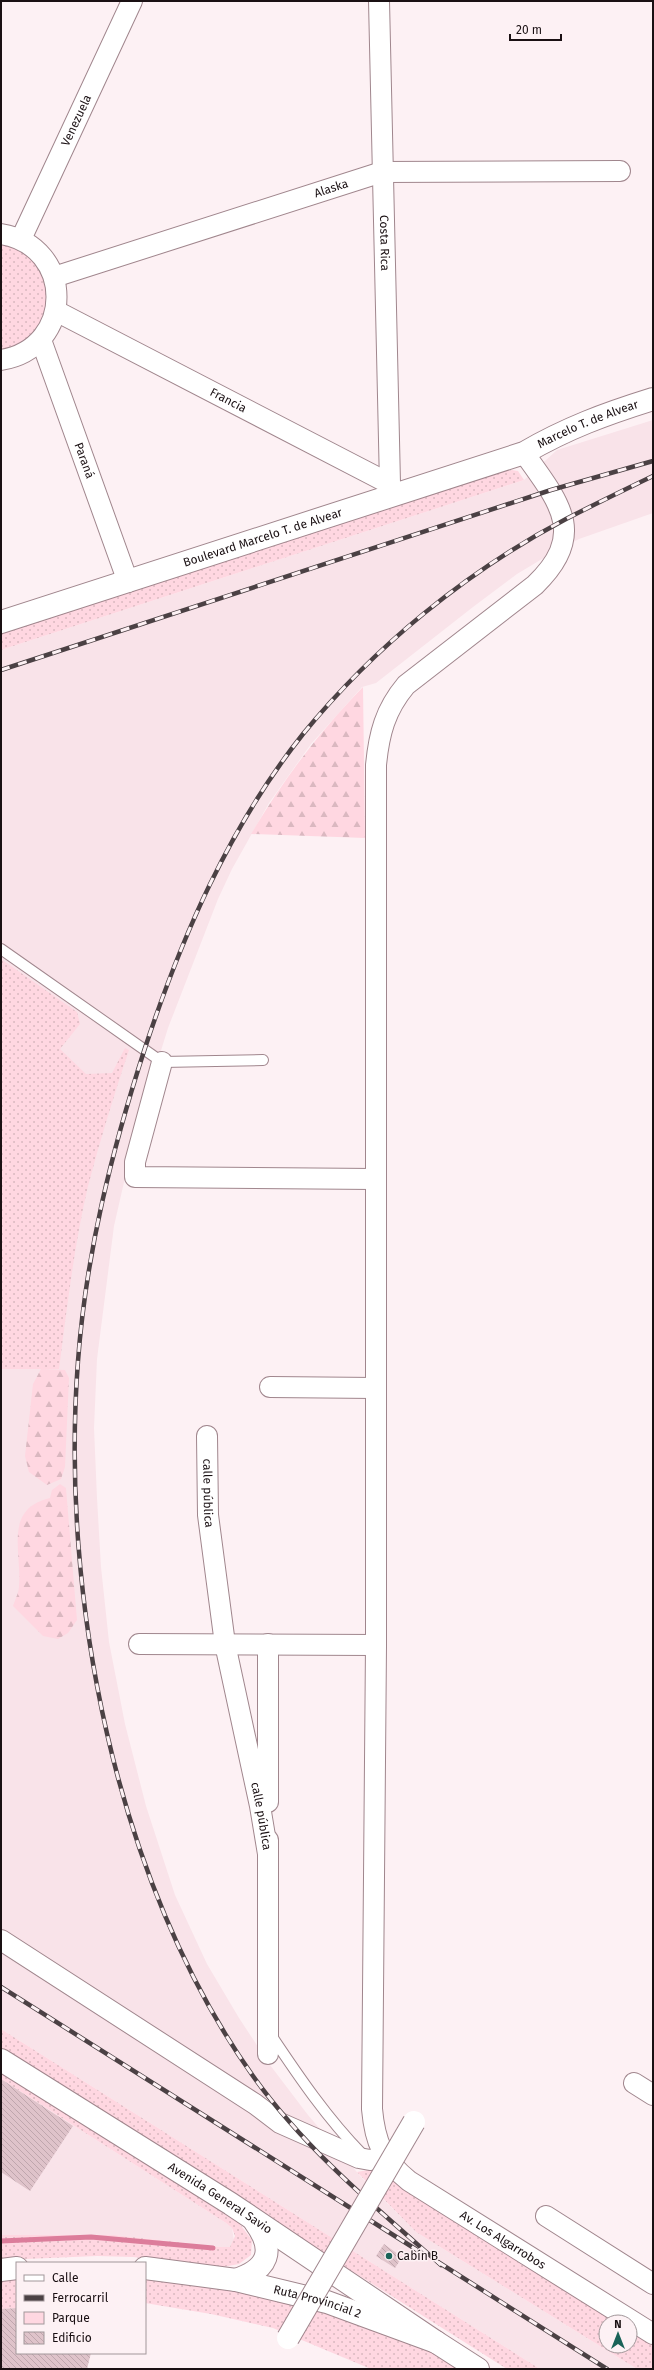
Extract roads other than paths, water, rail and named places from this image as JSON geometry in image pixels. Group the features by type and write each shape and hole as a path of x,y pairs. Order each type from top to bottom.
{"main road":[{"name":"Marcelo T. de Alvear","path":"524,453 555,435 594,417 653,399"},
{"name":"Boulevard Marcelo T. de Alvear","path":"1,622 128,582 392,490 524,453"},
{"name":"Avenida General Savio","path":"1,2060 253,2219 436,2342"},
{"path":"288,2338 414,2122"},
{"path":"236,2280 258,2270 267,2254 268,2245 264,2234 253,2219"},
{"path":"1,2270 16,2268"},
{"name":"Ruta Provincial 2","path":"146,2268 236,2280 327,2302 436,2342 478,2369"}],"street":[{"name":"Venezuela","path":"21,239 132,1"},
{"name":"Costa Rica","path":"379,1 382,172 392,490"},
{"name":"Alaska","path":"54,277 382,172 620,171"},
{"path":"1,234 21,239 41,254 54,277 57,288 56,311 50,326 41,340 23,353 1,360"},
{"name":"Francia","path":"56,311 392,490"},
{"name":"Paraná","path":"41,340 128,582"},
{"name":"Av. Los Algarrobos","path":"524,453 551,490 564,520 565,537 557,560 550,571 535,585 406,685 394,699 385,718 379,737 376,765 374,1179 376,1645 372,2088 374,2128 377,2158 415,2186 653,2334"},
{"path":"162,1062 135,1162 135,1177 374,1179"},
{"path":"270,1387 374,1388"},
{"name":"calle pública","path":"207,1436 208,1516 226,1644 260,1806 268,1854"},
{"path":"139,1644 376,1645"},
{"name":"calle pública","path":"268,1644 268,1854"},
{"path":"268,1854 268,2054"},
{"path":"1,1940 255,2104 280,2123 359,2158 377,2158"},
{"path":"634,2083 653,2095"},
{"path":"546,2216 653,2284"}],"lane":[{"path":"1,949 162,1062 263,1060"},
{"path":"268,2030 320,2105 343,2134 377,2158"}],"waterway":[{"path":"1,2241 91,2237 213,2248"}],"railway":[{"path":"1,670 551,490 653,461"},
{"path":"441,2265 341,2176 273,2103 253,2076 205,1999 165,1915 132,1826 107,1734 89,1639 78,1544 75,1451 78,1361 82,1321 94,1241 111,1163 133,1086 159,1006 210,884 230,845 276,770 303,734 360,671 391,641 424,613 493,562 529,540 566,519 653,476"},
{"path":"1,1987 417,2250"},
{"path":"438,2262 607,2369"}],"place":[{"name":"Cabín B","path":"389,2256"}]}
